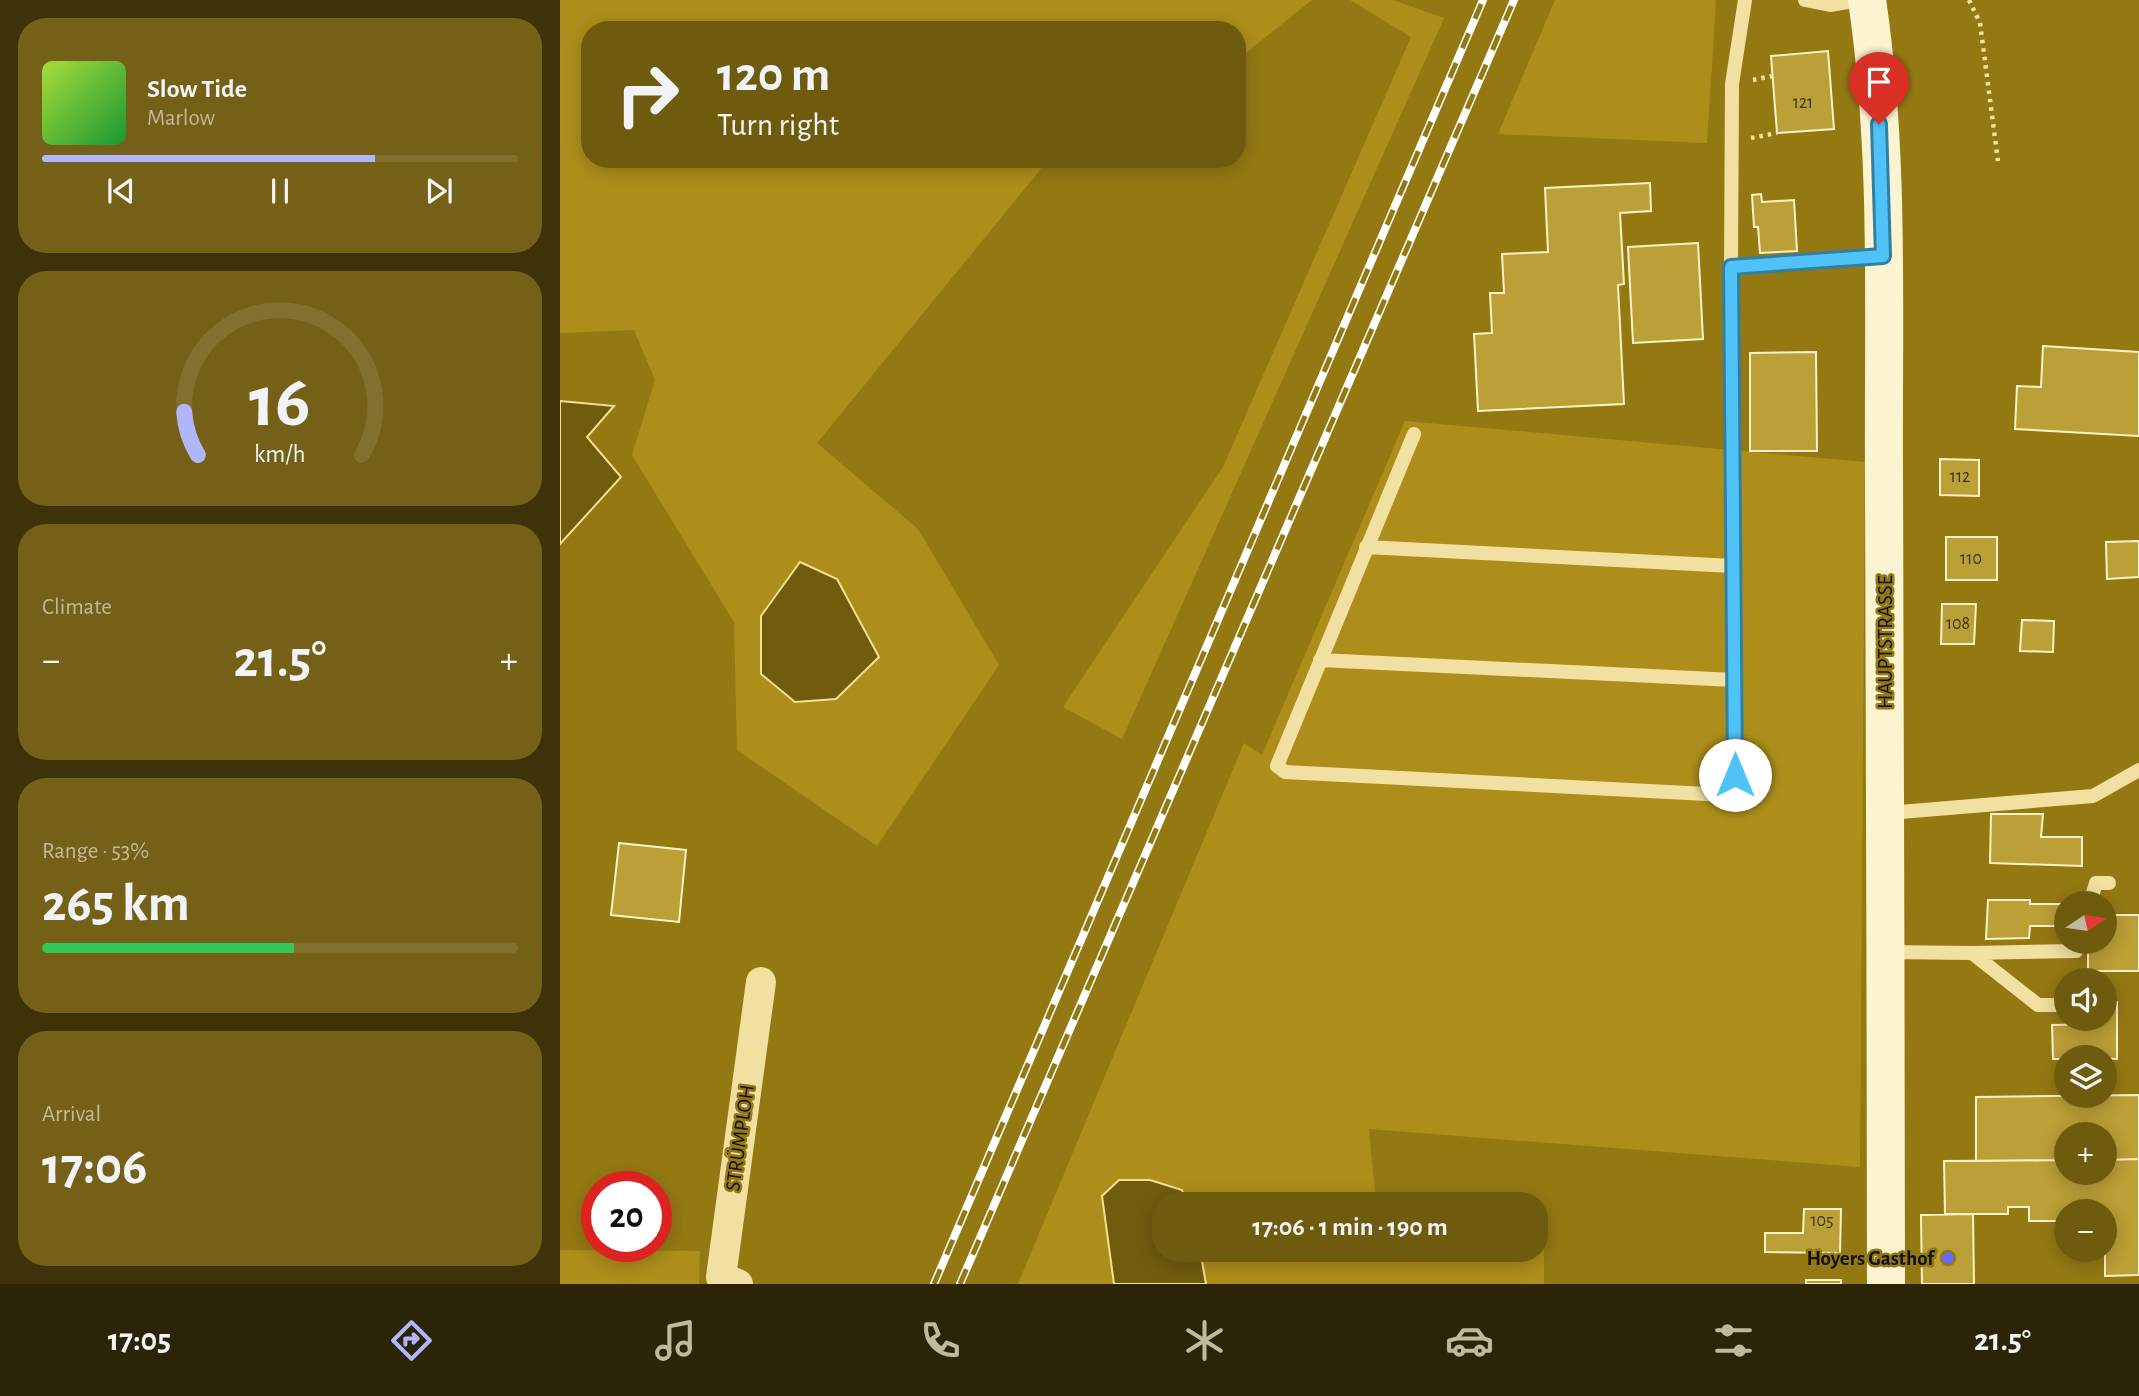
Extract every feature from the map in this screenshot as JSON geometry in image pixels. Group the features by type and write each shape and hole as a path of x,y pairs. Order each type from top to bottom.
{"main road":[{"name":"HAUPTSTRASSE","path":"1867,0 1881,150 1883,256 1887,813 1885,1284"}],"street":[{"name":"STRÜMPLOH","path":"738,1284 722,1278 761,982"}],"lane":[{"path":"1414,434 1277,766 1285,772 1726,794 1735,775 1732,84 1745,0"},
{"path":"1805,0 1830,5 1859,0"},
{"path":"1731,267 1883,256"},
{"path":"1366,547 1733,566"},
{"path":"1320,660 1734,680"},
{"path":"1887,813 2093,796 2139,770"},
{"path":"2094,891 2096,883 2109,883"},
{"path":"1885,952 2054,951"},
{"path":"1972,953 2038,1005 2054,1005"}],"path":[{"path":"1969,0 1980,23 1998,161"}],"shaded area":[{"path":"560,0 1312,0 1246,53 1246,21 581,21 581,168 1042,168 817,443 918,529 999,665 877,846 737,750 734,622 632,455 655,380 634,330 560,333"},
{"path":"1350,0 1393,0 1444,18 1122,739 1063,707 1223,467 1411,37"},
{"path":"1555,0 1716,0 1707,143 1498,134"},
{"path":"560,401 614,406 587,437 621,477 560,544"},
{"path":"1405,421 1865,462 1860,1167 1369,1129 1375,1192 1182,1190 1102,1197 1114,1284 1018,1284 1244,743 1262,755"},
{"path":"800,562 837,579 879,657 836,699 795,702 761,674 761,616"},
{"path":"1119,1180 1150,1180 1182,1190 1183,1192 1152,1192 1152,1262 1202,1262 1206,1284 1114,1284 1102,1196"},
{"path":"560,1250 581,1250 581,1262 672,1262 672,1251 700,1251 699,1284 560,1284"},
{"path":"1202,1262 1544,1262 1544,1284 1206,1284"}],"building":[{"path":"1828,51 1834,129 1777,133 1771,56"},
{"path":"1650,183 1651,211 1620,213 1624,284 1618,285 1624,404 1478,411 1474,334 1492,333 1490,293 1504,293 1502,254 1548,252 1545,188"},
{"path":"1761,194 1762,202 1794,200 1797,251 1760,253 1758,227 1754,227 1752,195"},
{"path":"1698,243 1703,339 1633,343 1628,247"},
{"path":"2043,346 2139,352 2139,436 2015,429 2017,386 2041,387"},
{"path":"1816,352 1817,451 1750,451 1750,353"},
{"path":"1940,459 1979,460 1979,496 1940,495"},
{"path":"1946,537 1997,537 1997,580 1946,580"},
{"path":"2139,541 2139,577 2107,579 2106,542"},
{"path":"1942,604 1976,604 1974,644 1941,644"},
{"path":"2022,620 2054,621 2053,652 2020,651"},
{"path":"1991,814 2043,814 2041,837 2082,837 2082,866 1990,863"},
{"path":"619,843 686,850 679,922 611,915"},
{"path":"1988,900 2030,900 2030,904 2054,904 2054,926 2030,926 2029,938 1986,939"},
{"path":"2118,915 2139,915 2139,971 2088,968 2088,954 2118,954"},
{"path":"2052,1025 2054,1031 2117,1031 2117,1045 2054,1045 2053,1059"},
{"path":"2117,1095 2139,1095 2139,1159 2117,1160 2117,1122 2054,1122 2054,1160 1976,1161 1976,1097 2054,1096 2054,1108 2117,1108"},
{"path":"2139,1159 2139,1275 2105,1276 2105,1262 2117,1262 2117,1199 2054,1199 2054,1221 2029,1221 2029,1207 2008,1207 2008,1214 1945,1214 1944,1161 2054,1160 2054,1185 2117,1185 2117,1160"},
{"path":"1804,1209 1841,1209 1840,1253 1765,1252 1765,1233 1803,1233"},
{"path":"1973,1214 1974,1284 1922,1284 1921,1215"},
{"path":"1806,1280 1841,1280 1841,1284 1806,1284"}],"railway":[{"path":"934,1284 1483,0"},
{"path":"960,1284 1514,0"}],"place":[{"name":"Hoyers Gasthof","path":"1948,1258"}],"route":[{"path":"1735,775 1731,267 1883,256 1879,124"}]}
